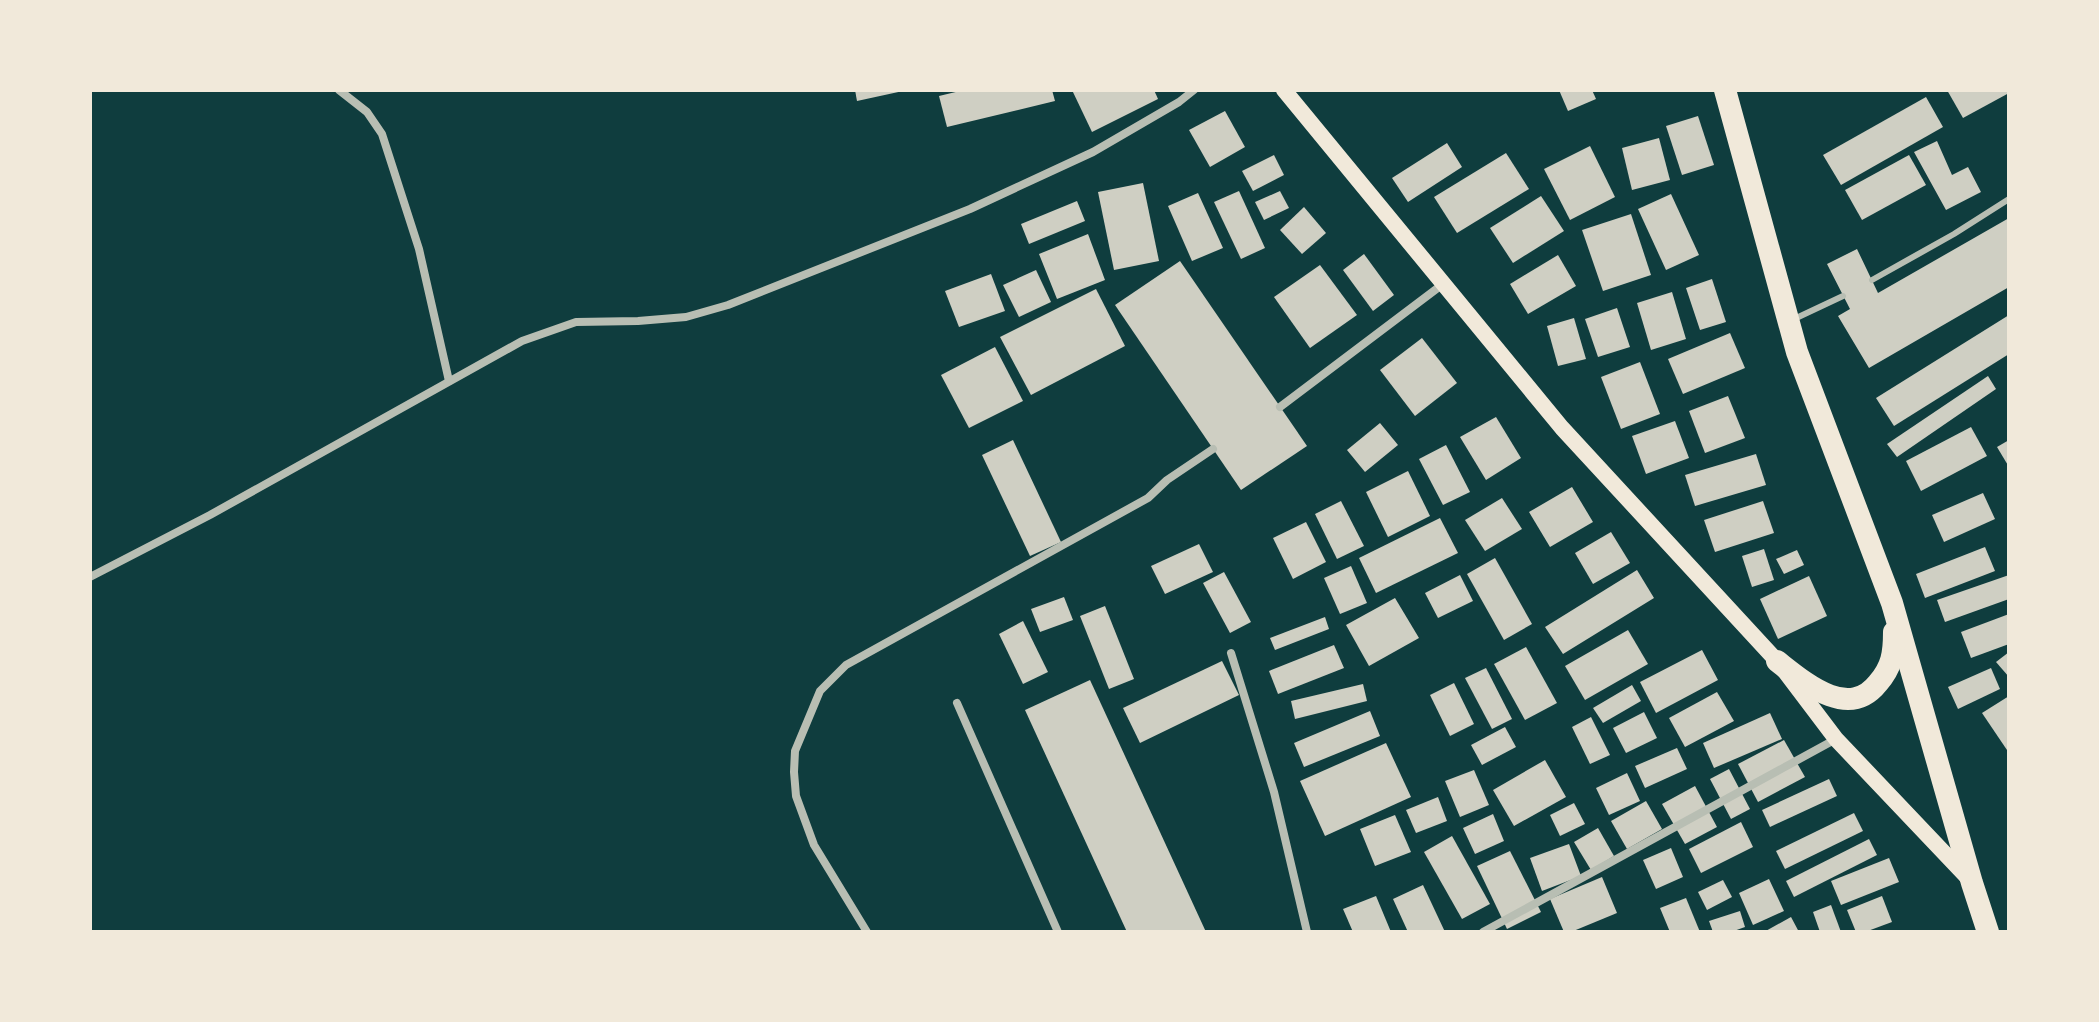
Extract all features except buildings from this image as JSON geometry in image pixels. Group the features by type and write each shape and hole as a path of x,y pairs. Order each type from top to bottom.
{"highway":[{"path":"1725,90 1797,352 1892,603 1988,932"},
{"path":"1777,661 1807,684 1832,697 1853,700 1873,690 1892,662 1892,603"}],"main road":[{"path":"1284,90 1562,428 1777,661 1836,739 1972,883"}],"street":[{"path":"339,90 367,112 382,134 419,249 449,381"},
{"path":"90,577 210,515 522,341 576,322 686,317 728,305 970,209 1093,152 1194,90"},
{"path":"1280,407 1443,284"},
{"path":"867,932 814,845 796,796 795,751 820,691 846,665 1148,498 1167,480 1213,449"},
{"path":"1231,653 1274,792 1307,932"},
{"path":"957,703 1058,932"},
{"path":"1483,932 1836,739"}],"lane":[{"path":"1872,280 2009,199"},
{"path":"1788,321 1843,296"}]}
